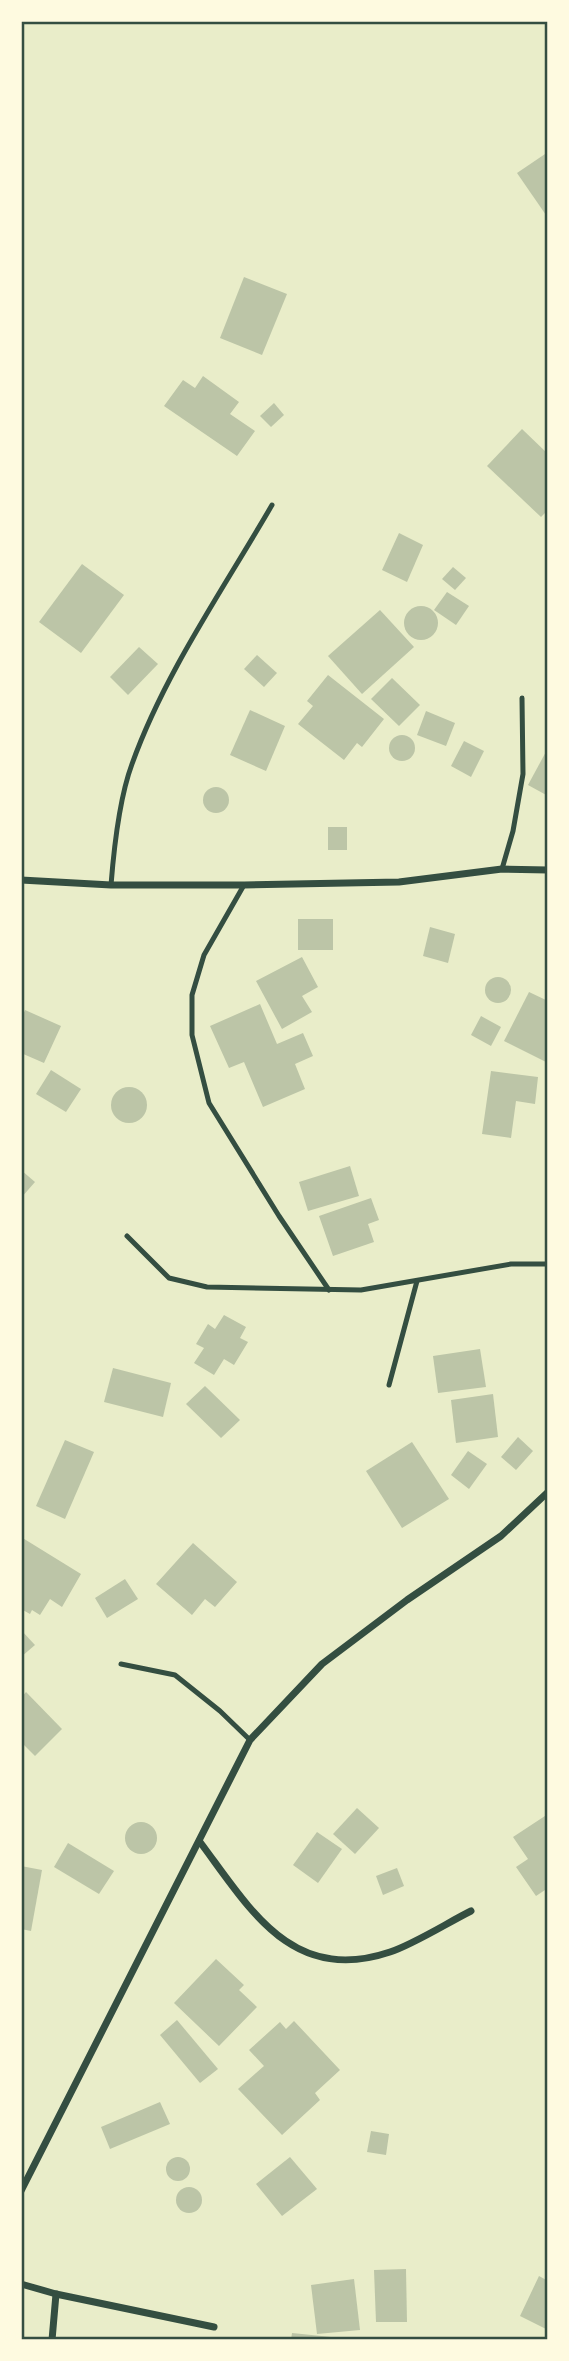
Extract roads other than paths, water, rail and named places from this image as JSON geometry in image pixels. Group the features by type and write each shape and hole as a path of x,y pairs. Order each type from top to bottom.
{"street":[{"path":"21,880 111,885 244,885 399,882 502,869 548,870"},
{"path":"21,2191 250,1740 322,1664 407,1600 501,1536 548,1492"},
{"path":"200,1842 256,1918 285,1942 320,1959 357,1959 391,1952 471,1911"},
{"path":"21,2284 56,2294 214,2327"},
{"path":"52,2340 56,2294"}],"lane":[{"path":"111,885 114,843 131,765 166,687 272,505"},
{"path":"502,869 513,831 523,774 522,698"},
{"path":"244,885 204,955 192,995 192,1035 209,1103 279,1216 329,1290"},
{"path":"127,1236 169,1278 207,1287 360,1290 511,1264 548,1264"},
{"path":"389,1385 417,1281"},
{"path":"121,1664 175,1675 220,1711 250,1740"}]}
